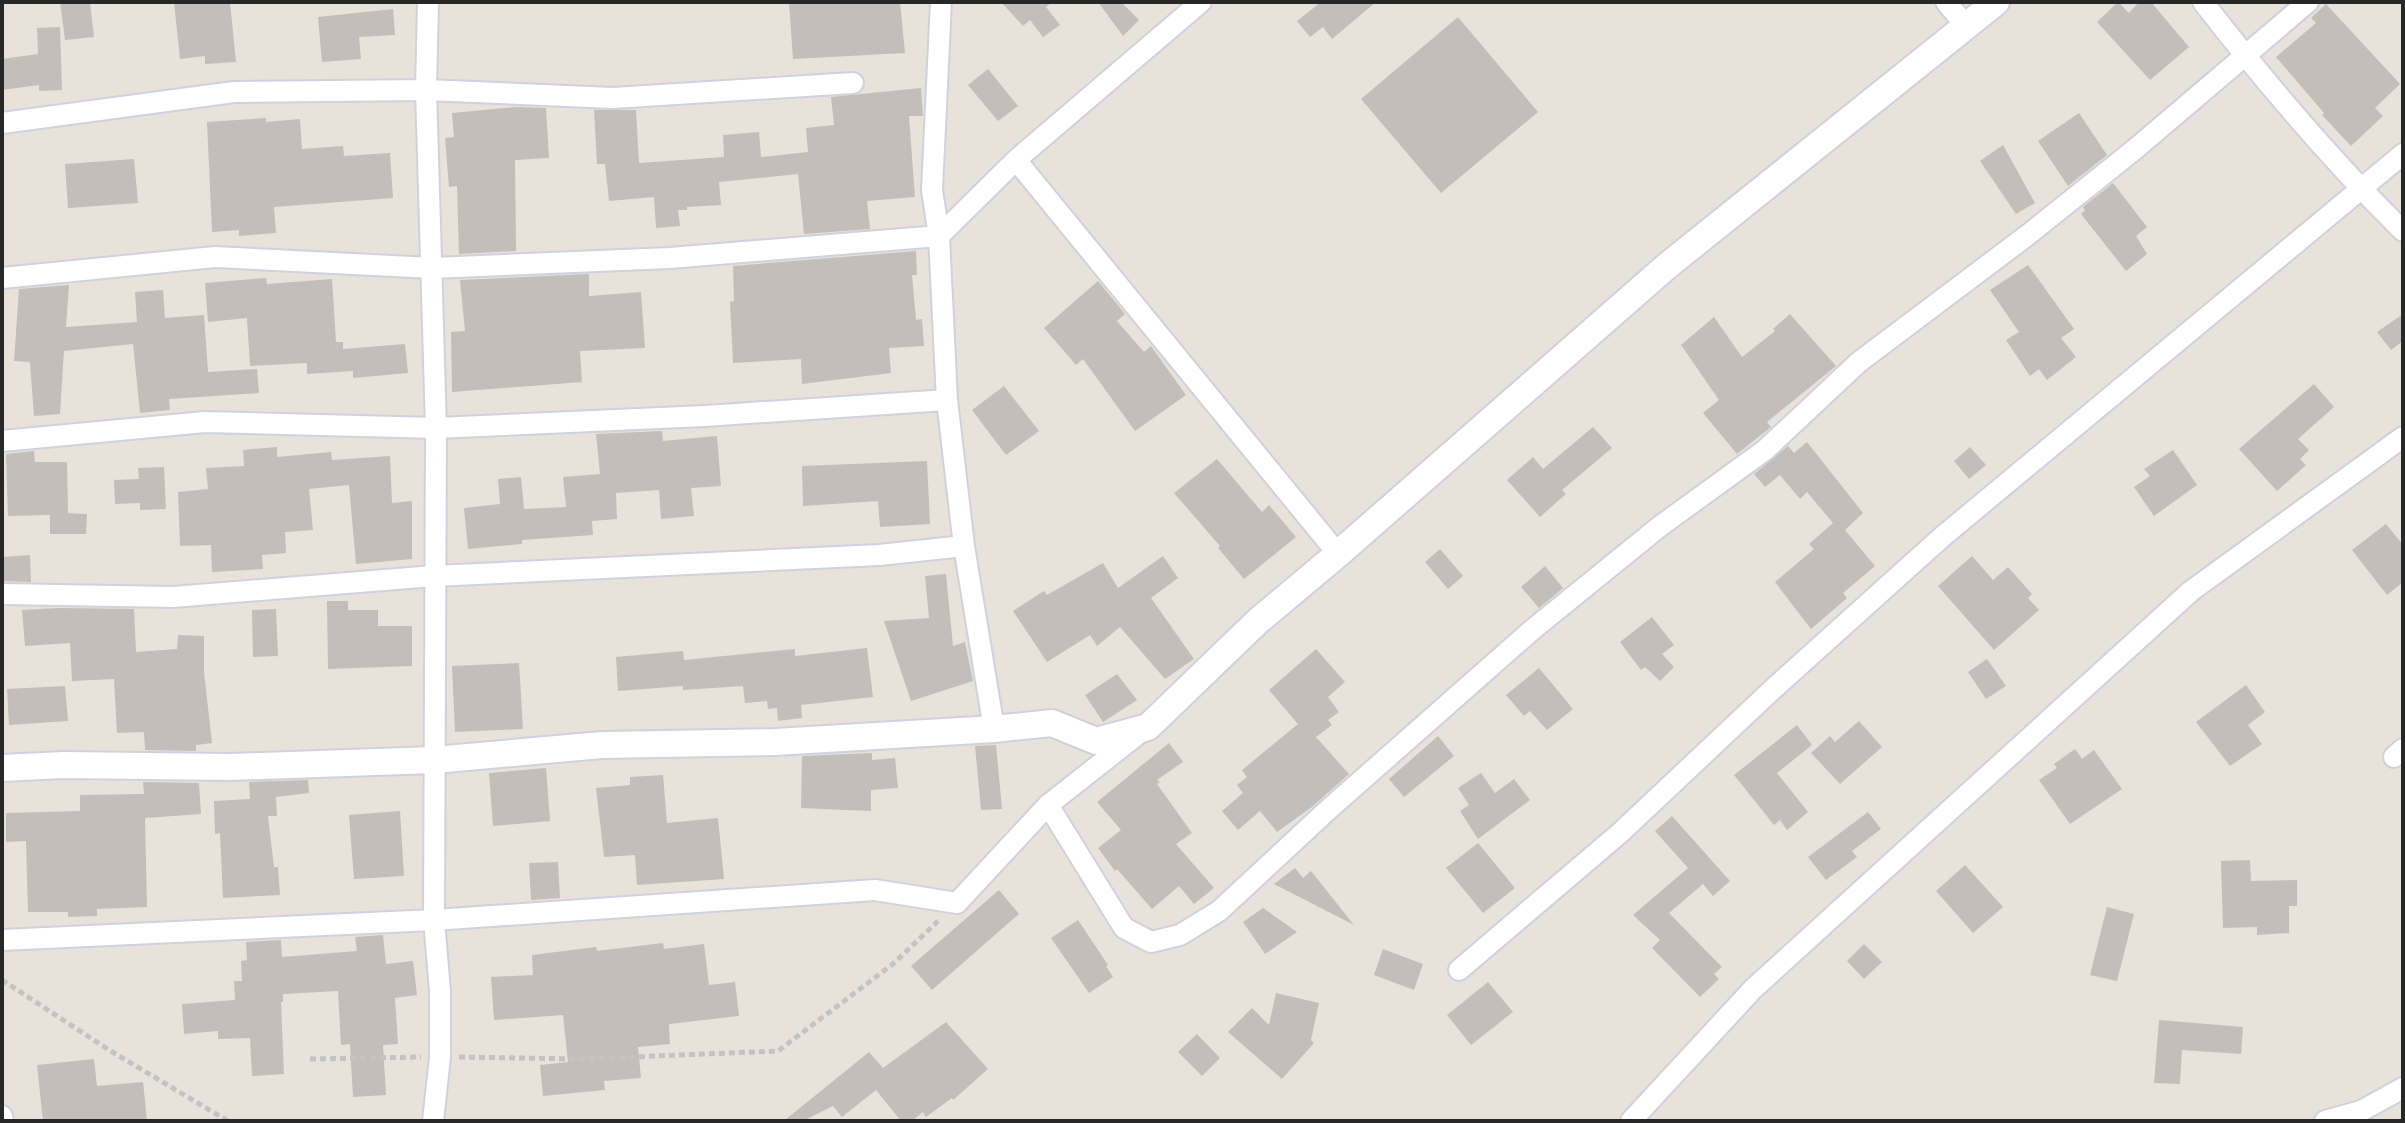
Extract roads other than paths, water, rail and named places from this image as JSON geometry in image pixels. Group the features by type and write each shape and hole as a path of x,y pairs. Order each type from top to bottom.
{"street":[{"path":"428,2 426,90 436,428 434,920 440,991 440,1057 433,1121"},
{"path":"941,2 932,190 939,236 947,400 964,546 994,729"},
{"path":"2,278 215,257 432,268 670,258 939,236 1016,160 1201,2"},
{"path":"1946,2 1967,27"},
{"path":"2,940 434,920 875,890 957,903 1048,805 1148,727 1258,621 1667,266 1996,2"},
{"path":"2203,2 2246,57 2361,190 2403,231"},
{"path":"1048,805 1124,928 1151,942 1180,935 1219,911 1342,797 1532,630 1659,527 1765,450 1859,362 2029,234 2246,57 2308,2"},
{"path":"2,123 234,92 426,90 613,98 853,83"},
{"path":"1459,970 1620,833 1773,689 1942,537 2403,154"},
{"path":"1016,160 1338,554"},
{"path":"2,441 205,422 436,428 705,416 947,400"},
{"path":"1631,1121 1753,989 2191,591 2403,437"},
{"path":"2,594 173,597 434,576 879,555 964,546"},
{"path":"2,768 63,765 230,767 434,760 602,745 775,742 1052,723 1096,741 1148,727"},
{"path":"2325,1121 2361,1111 2403,1088"}]}
